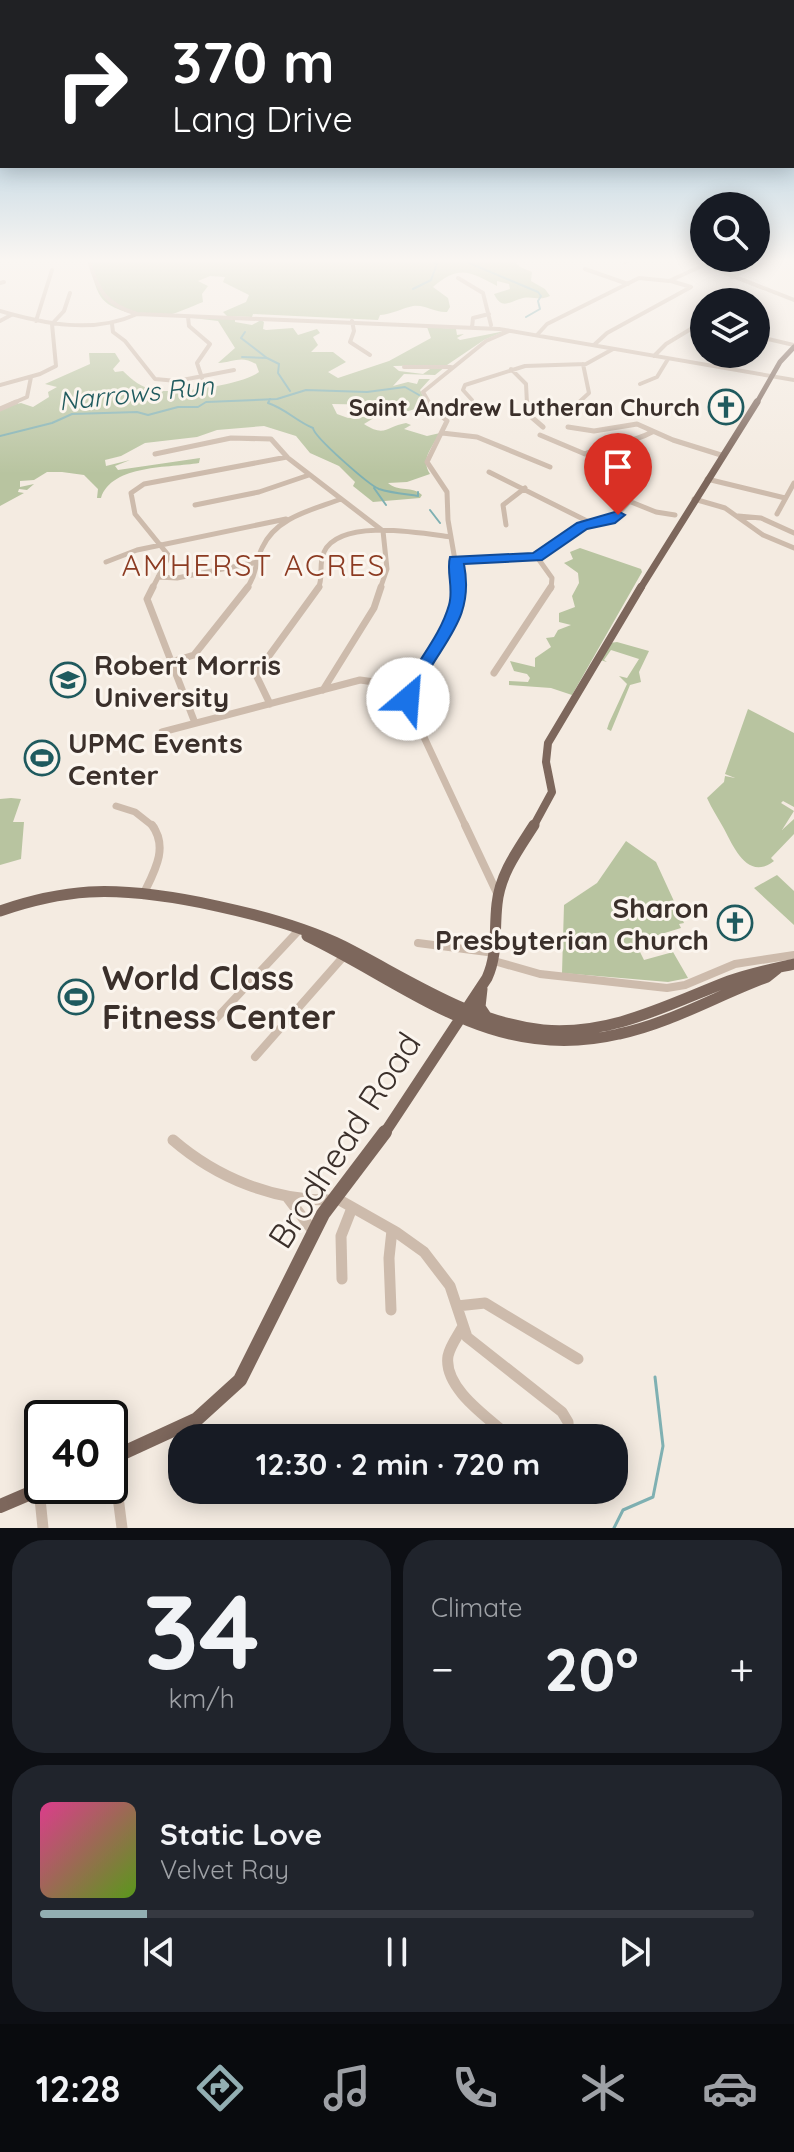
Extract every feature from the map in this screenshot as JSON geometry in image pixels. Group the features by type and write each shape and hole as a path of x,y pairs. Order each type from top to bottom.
{"main road":[{"path":"494,957 498,895 513,858 552,792 546,762 548,743 679,517 694,499 783,358 794,346"},
{"path":"0,913 72,893 143,895 266,917 346,948 462,1015 527,1028 580,1030 622,1024 675,1010 794,964"},
{"path":"0,913 61,900 113,897 299,930 462,1015 514,1035 571,1040 632,1032 675,1010"},
{"name":"Brodhead Road","path":"128,1452 195,1422 230,1393 253,1357 313,1231 374,1148 482,985 494,957"},
{"path":"482,985 480,1007 489,1020"},
{"path":"0,1506 24,1496"}],"street":[{"path":"0,385 56,366 54,331"},
{"path":"113,331 125,341 152,378 170,382 234,370"},
{"path":"195,331 210,344 197,363 202,378"},
{"path":"354,331 351,343 370,355"},
{"path":"408,703 413,683 446,633 457,606 460,586 447,492 427,462 447,421 428,402 423,392 486,341 509,331"},
{"path":"512,331 690,362"},
{"path":"537,335 541,331"},
{"path":"594,345 610,331"},
{"path":"654,356 666,344 687,331"},
{"path":"770,340 794,346"},
{"path":"472,400 463,392 466,384 537,364 583,364 613,349"},
{"path":"640,384 657,377 668,359"},
{"path":"577,404 589,393 583,364"},
{"path":"404,367 451,367"},
{"path":"725,368 794,380"},
{"path":"511,369 523,379 529,391 528,414 543,427"},
{"path":"0,409 27,397 31,377"},
{"path":"568,427 594,431 637,424 721,455"},
{"path":"231,430 236,439"},
{"path":"540,435 585,454 600,446 633,443 652,432"},
{"path":"442,433 477,437 550,467"},
{"path":"155,454 236,439 270,439 309,475 383,531 387,569 375,605 323,690"},
{"path":"195,723 147,599 169,558 134,512 131,493 136,488 287,457"},
{"path":"489,472 591,523"},
{"path":"195,505 259,492 309,475"},
{"path":"707,479 785,498"},
{"path":"777,514 794,483"},
{"path":"506,525 503,505 525,488"},
{"path":"599,489 679,517"},
{"path":"106,562 161,545 288,519 341,499"},
{"path":"694,499 721,506 762,534 794,548"},
{"path":"456,560 537,557 578,528 613,519 629,502"},
{"path":"738,516 758,515 782,530 794,533"},
{"path":"171,662 187,659 196,653 256,577 264,543 288,519"},
{"path":"262,524 275,530"},
{"path":"270,704 257,677 258,671 321,583 325,549 343,536 383,531 451,537"},
{"path":"494,673 551,591 550,575 537,557"},
{"path":"158,577 177,578 258,562"},
{"path":"335,672 340,679 350,683"},
{"path":"162,732 350,683 375,680 394,687 408,703 491,874 498,895"},
{"path":"394,687 413,683"},
{"path":"116,806 146,819 158,829 162,838 160,852 143,895"},
{"path":"211,1024 299,930"},
{"path":"418,943 494,957 540,974 660,988 685,985 743,962 794,955"},
{"path":"255,1057 344,956"},
{"path":"660,988 675,1010"},
{"path":"173,1140 220,1172 287,1196 311,1201 334,1199 392,1230 434,1262 449,1284 462,1328 471,1340 562,1412 568,1424"},
{"path":"287,1196 313,1231"},
{"path":"342,1279 341,1236 352,1208"},
{"path":"391,1310 389,1258 392,1230"},
{"path":"457,1306 485,1303 578,1359"},
{"path":"462,1328 449,1355 451,1374 469,1399 496,1424"},
{"path":"43,1504 43,1528"},
{"path":"119,1504 122,1528"}],"green space":[{"path":"224,331 295,331 298,335 319,331 313,337 318,345 311,352 333,352 346,362 328,372 338,378 389,361 431,338 429,331 456,331 457,335 464,334 457,338 460,340 504,331 484,340 447,365 393,366 399,371 423,374 433,367 445,367 435,375 404,374 393,386 408,382 417,384 419,379 430,379 420,390 427,404 425,406 392,416 389,415 394,410 387,405 332,404 337,414 348,418 377,416 364,424 377,430 406,423 411,425 404,429 427,436 440,433 427,458 430,474 407,482 388,483 418,492 422,495 420,498 373,502 353,486 355,482 339,466 310,453 296,436 264,426 217,430 197,437 145,443 121,456 105,460 106,466 130,460 115,466 118,470 200,458 199,463 129,473 107,487 101,498 97,498 98,489 84,475 47,472 34,480 20,481 20,487 34,484 27,490 19,489 18,492 24,493 0,506 0,408 21,403 33,407 49,397 48,392 57,387 45,384 90,364 89,353 115,353 120,361 113,369 115,372 123,371 138,383 155,390 209,387 239,381 259,372 256,364 246,360 218,363 235,348"},
{"path":"580,548 641,569 642,572 572,695 551,688 509,685 509,681 528,682 530,678 527,674 514,671 510,661 535,667 535,658 551,647 546,638 554,637 558,630 571,625 559,622 559,613 575,607 572,596 579,583 578,573 564,563 573,559 570,552"},
{"path":"610,643 649,651 639,672 641,682 630,685 611,731 607,729 609,723 627,684 619,676 627,678 639,659 611,650 604,660 607,662 600,660"},
{"path":"748,709 794,733 794,807 783,801 781,803 794,811 782,830 794,819 794,834 771,858 774,861 756,867 742,859 736,851 707,798 724,782 725,776 735,778 725,774"},
{"path":"0,799 21,799 13,822 24,822 21,859 0,865"},
{"path":"626,841 656,862 684,923 679,924 681,928 635,942 644,960 673,952 688,978 668,982 562,973 564,905 597,883"},
{"path":"777,875 794,891 794,925 754,888"}],"waterway":[{"path":"245,332 241,338 267,358"},
{"path":"242,357 267,358"},
{"path":"267,358 279,364 278,373 290,391"},
{"name":"Narrows Run","path":"270,399 306,390 367,392 405,387 419,395"},
{"name":"Narrows Run","path":"0,436 52,423 72,414 137,412 148,415 178,407 198,407 206,402 270,399"},
{"path":"270,399 268,403 313,428 332,450 373,486 418,496 418,492"},
{"path":"374,488 386,505"},
{"path":"430,510 440,523"},
{"path":"614,1528 623,1510 653,1497 663,1446 655,1377"}],"place":[{"name":"Saint Andrew Lutheran Church","path":"726,407"},
{"name":"Robert Morris University","path":"68,680"},
{"name":"UPMC Events Center","path":"42,758"},
{"name":"Sharon Presbyterian Church","path":"735,923"},
{"name":"World Class Fitness Center","path":"76,997"}],"district":[{"name":"AMHERST ACRES","path":"254,565"}],"route":[{"path":"408,699 415,681 446,633 457,606 460,586 456,560 537,557 582,526 610,520 618,515"}]}
